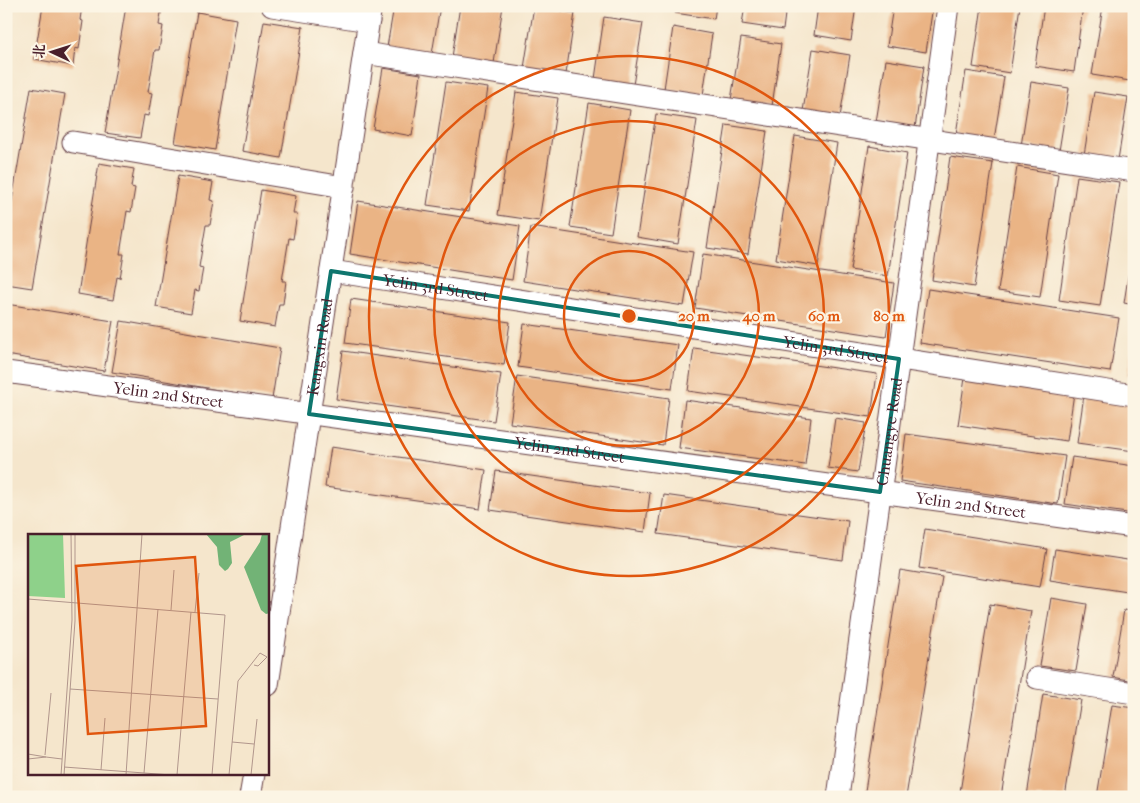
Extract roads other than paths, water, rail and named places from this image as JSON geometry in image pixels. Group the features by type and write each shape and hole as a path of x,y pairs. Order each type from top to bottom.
{"street":[{"path":"272,6 370,14"},
{"name":"Chuangye Road","path":"838,797 948,6"},
{"name":"Kangxin Road","path":"269,679 370,14"},
{"path":"364,53 1134,171"},
{"path":"73,142 344,187"},
{"name":"Yelin 3rd Street","path":"331,271 1134,395"},
{"name":"Yelin 2nd Street","path":"6,372 1134,527"},
{"path":"1037,678 1134,693"},
{"path":"250,797 254,776"}]}
